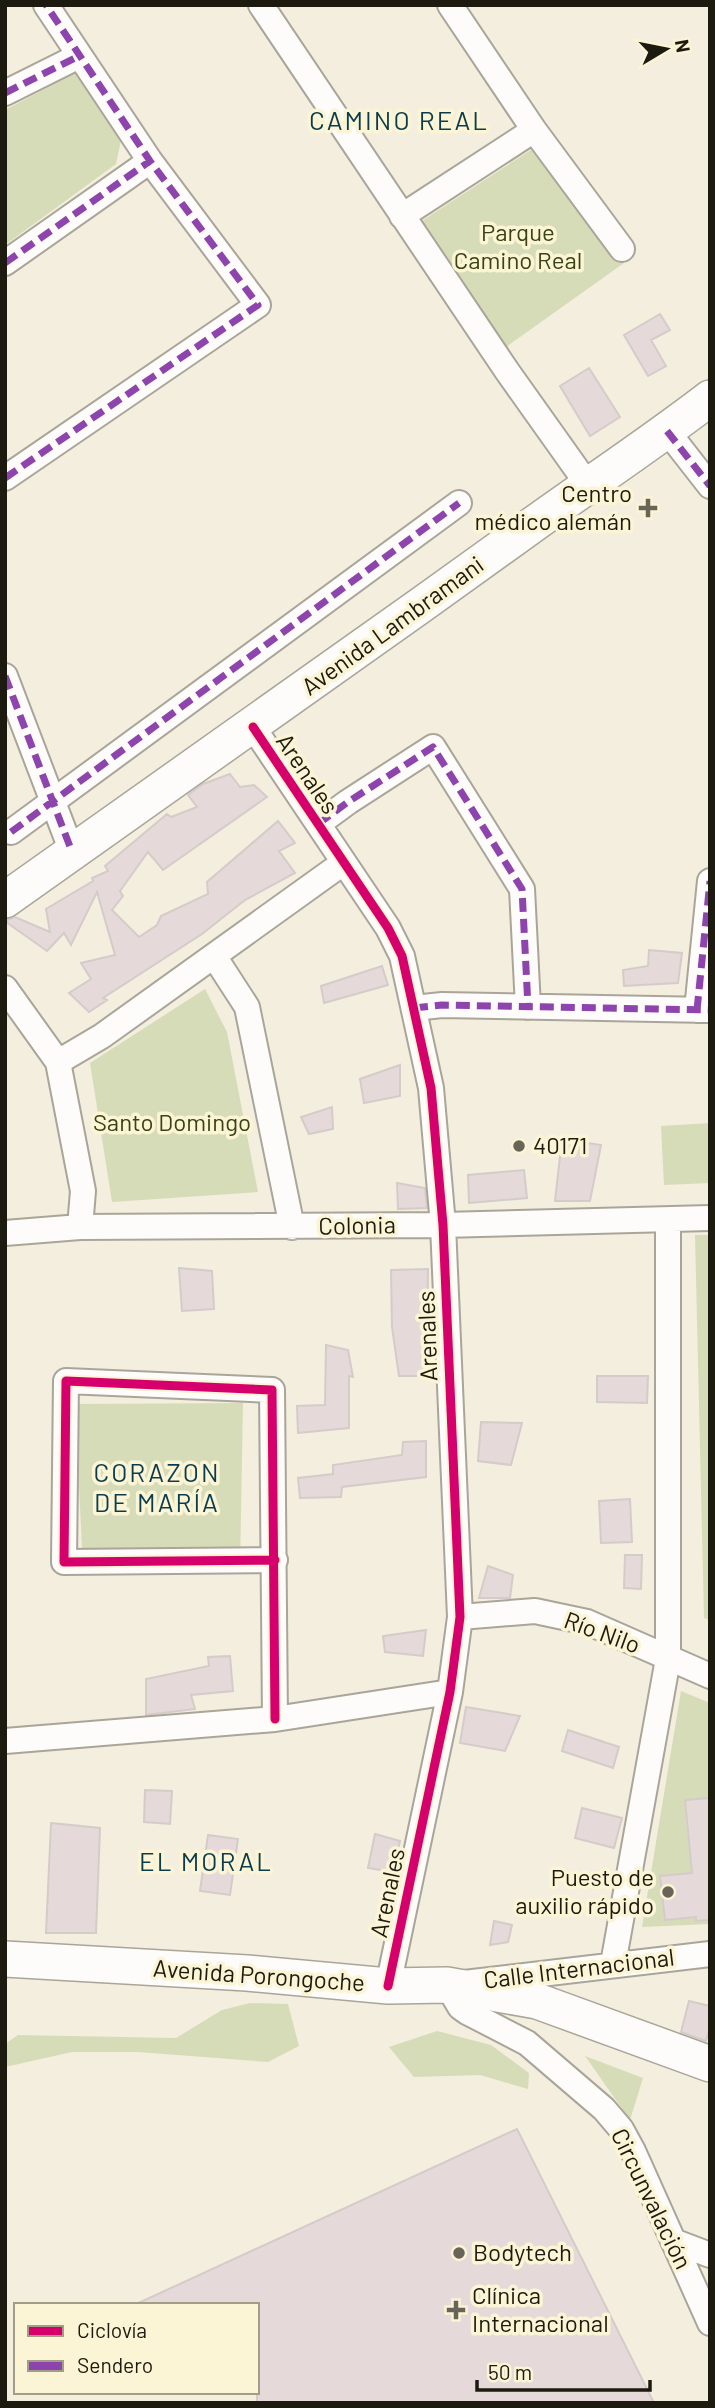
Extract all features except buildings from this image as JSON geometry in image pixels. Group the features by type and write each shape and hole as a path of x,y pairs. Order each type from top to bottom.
{"main road":[{"name":"Avenida Lambramani","path":"5,900 253,727 710,398"},
{"name":"Avenida Porongoche","path":"5,1959 247,1973 388,1986 447,1985 537,2001 710,2064"}],"street":[{"path":"8,470 258,305 150,161 46,5"},
{"path":"261,5 523,394 588,485"},
{"path":"450,5 534,130 622,249"},
{"path":"5,93 79,56"},
{"path":"402,216 534,130"},
{"path":"5,263 150,161"},
{"path":"667,431 710,485"},
{"path":"11,832 459,503"},
{"path":"5,676 51,803 72,852"},
{"name":"Arenales","path":"253,727 387,928 402,956 431,1088 443,1225 460,1617 450,1692 388,1986"},
{"path":"318,824 433,747 523,889 528,1007"},
{"path":"58,1062 102,1036 343,863"},
{"path":"414,1008 442,1005 704,1010 710,881"},
{"path":"214,956 247,1007 292,1227"},
{"path":"5,988 58,1062 83,1191 80,1227"},
{"name":"Colonia","path":"5,1233 80,1227 443,1225 710,1218"},
{"path":"613,1964 668,1659 668,1221"},
{"path":"275,1560 64,1562 66,1381 272,1390 275,1560 275,1719"},
{"name":"Río Nilo","path":"460,1617 535,1611 587,1622 704,1674"},
{"path":"5,1741 275,1719 450,1692"},
{"name":"Calle Internacional","path":"447,1985 710,1954"},
{"name":"Circunvalación","path":"447,1985 460,2007 527,2043 604,2109 621,2129 710,2323"},
{"path":"673,2241 710,2255"}],"green space":[{"path":"80,70 123,131 116,164 5,245 5,110"},
{"name":"Parque Camino Real","path":"540,144 624,263 499,352 414,226"},
{"name":"Santo Domingo","path":"205,989 227,1032 258,1192 112,1202 90,1063"},
{"path":"710,1123 710,1183 664,1185 661,1126"},
{"path":"695,1235 710,1235 710,1620 704,1618"},
{"path":"243,1403 240,1569 83,1569 75,1404"},
{"path":"681,1691 710,1703 710,1924 642,1927"},
{"path":"250,2003 288,2004 299,2046 268,2062 138,2052 72,2052 5,2067 5,2044 18,2035 176,2038 222,2010"},
{"path":"437,2031 491,2045 529,2073 528,2089 480,2075 414,2077 389,2047"},
{"path":"585,2056 643,2078 630,2120"}],"marked path":[{"path":"5,478 258,305 150,161 46,5"},
{"path":"5,93 79,56"},
{"path":"5,263 150,161"},
{"path":"667,431 710,486"},
{"path":"11,832 459,503"},
{"path":"5,676 72,852"},
{"path":"318,824 433,747 522,889 528,1007"},
{"path":"697,1010 710,881"},
{"path":"414,1008 442,1005 710,1010"}],"cycle path":[{"path":"253,727 388,928 402,956 431,1088 443,1225 460,1617 450,1692 388,1986"},
{"path":"275,1560 64,1562 66,1381 272,1390 275,1719"}],"place":[{"name":"Centro médico alemán","path":"648,508"},
{"name":"40171","path":"519,1146"},
{"name":"Puesto de auxilio rápido","path":"668,1892"},
{"name":"Bodytech","path":"459,2253"},
{"name":"Clínica Internacional","path":"456,2310"}],"district":[{"name":"CAMINO REAL","path":"399,121"},
{"name":"CORAZON DE MARÍA","path":"157,1488"},
{"name":"EL MORAL","path":"206,1862"}]}
